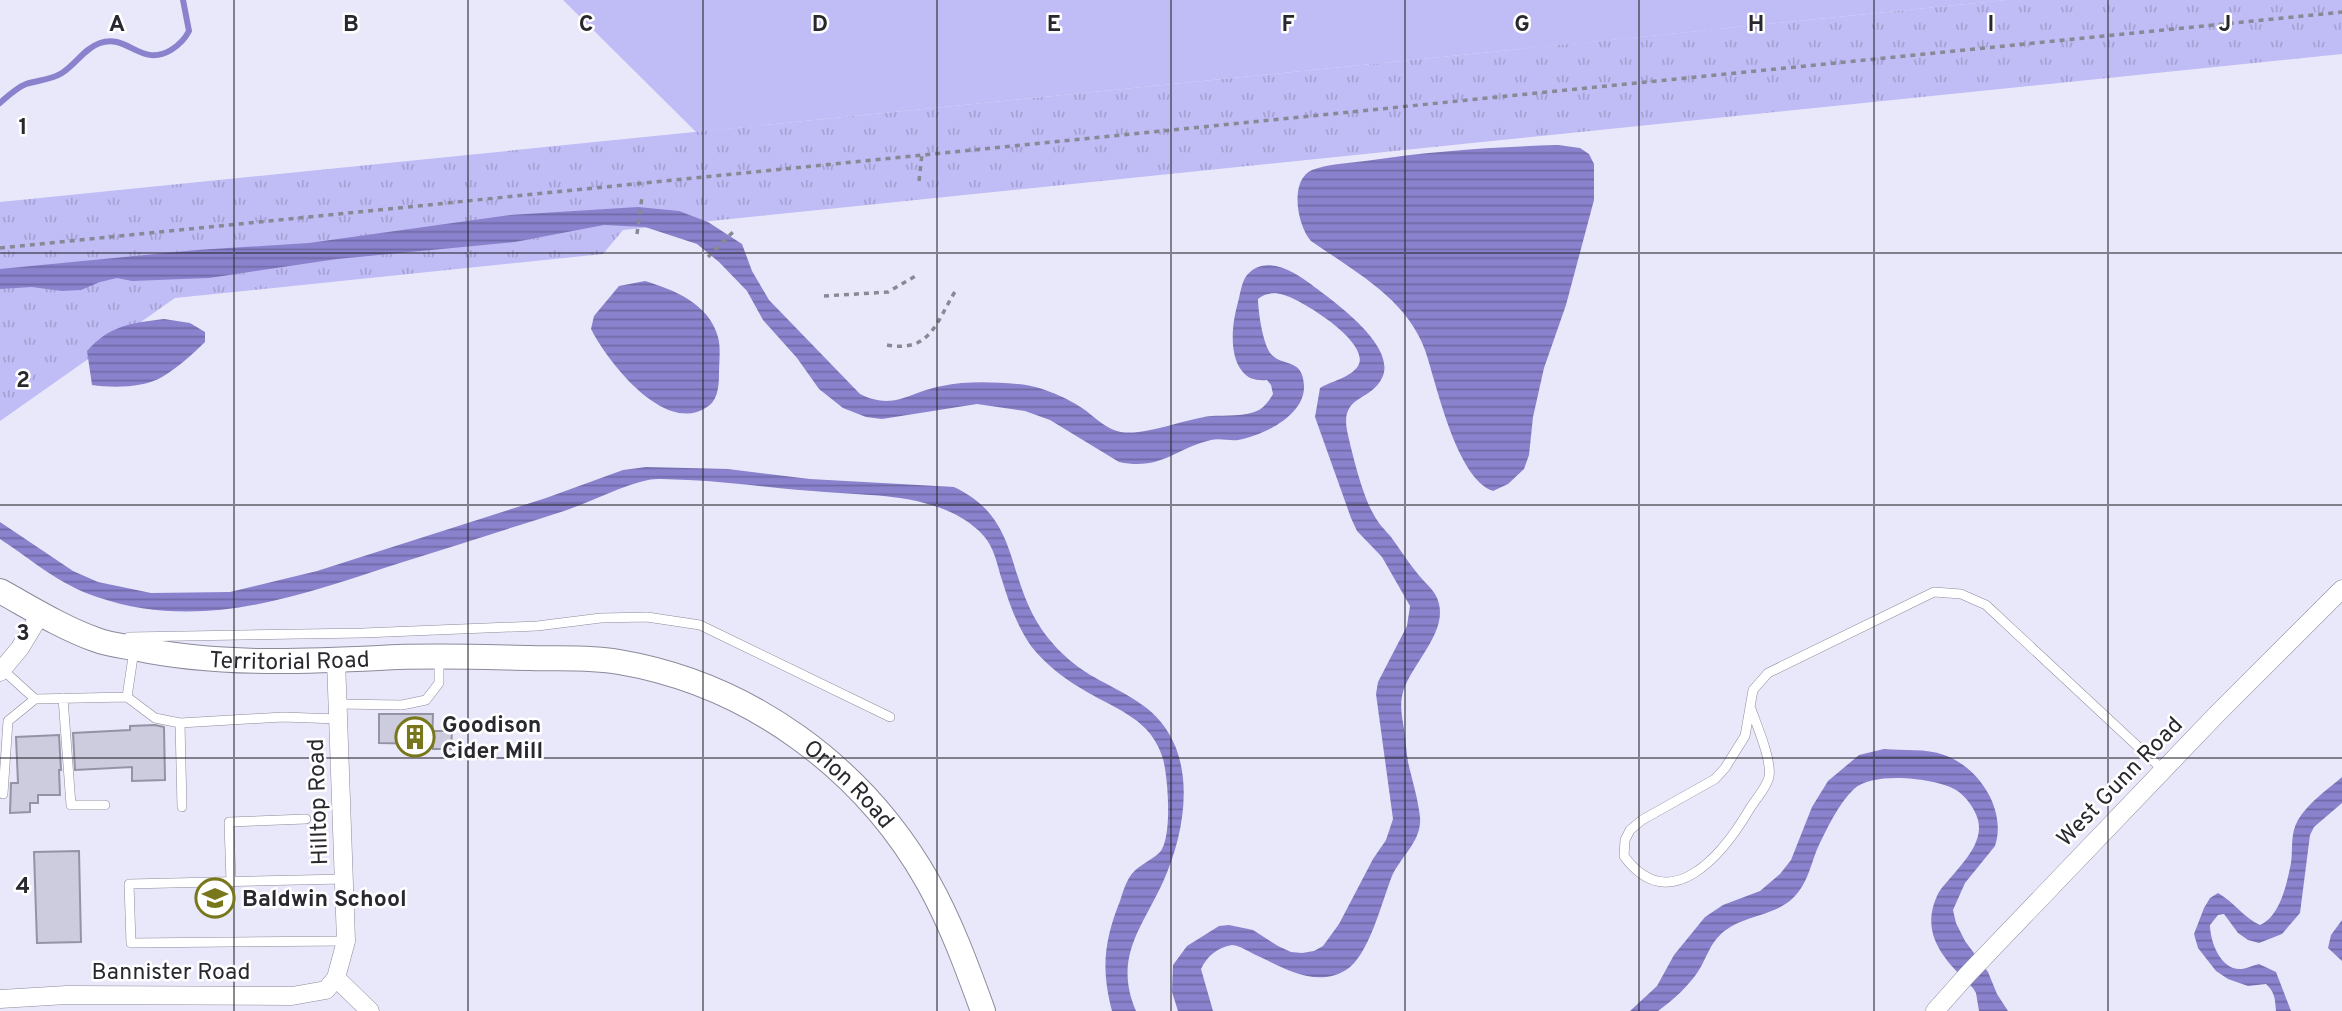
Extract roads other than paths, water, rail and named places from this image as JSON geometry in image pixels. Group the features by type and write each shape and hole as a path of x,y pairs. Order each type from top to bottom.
{"street":[{"name":"West Gunn Road","path":"1935,1011 2163,770 2342,589"},
{"path":"0,591 41,613 2,671"},
{"name":"Territorial Road","path":"41,613 95,640 167,655 336,660 440,657 617,662"},
{"name":"Hilltop Road","path":"336,660 346,941 336,978"},
{"name":"Orion Road","path":"617,662 681,679 730,697 770,718 831,762 881,813 928,882 947,918 983,1011"},
{"path":"336,978 370,1011"},
{"name":"Bannister Road","path":"0,999 67,995 292,996 326,990 336,978"}],"lane":[{"path":"1751,709 1767,757 1769,777 1744,818 1715,856 1695,873 1676,881 1662,883 1645,878 1624,856 1625,840 1630,830 1642,820 1714,779 1745,736 1753,690 1768,673 1934,592 1961,594 1986,606 2163,770"},
{"path":"95,640 537,626 601,618 648,617 700,625 890,717"},
{"path":"127,697 135,649"},
{"path":"3,793 8,722 35,699 127,697 155,718 180,723 338,712 426,700 439,682 440,657"},
{"path":"2,671 35,699"},
{"path":"63,698 71,805 105,805"},
{"path":"180,723 182,807"},
{"path":"231,881 229,822 306,819"},
{"path":"344,879 129,884 131,943 346,941"}],"waterway":[{"path":"0,103 22,86 62,73 100,43 118,42 151,55 171,50 182,42 189,31 183,0"}],"place":[{"name":"Goodison Cider Mill","path":"415,737"},
{"name":"Baldwin School","path":"215,898"}]}
